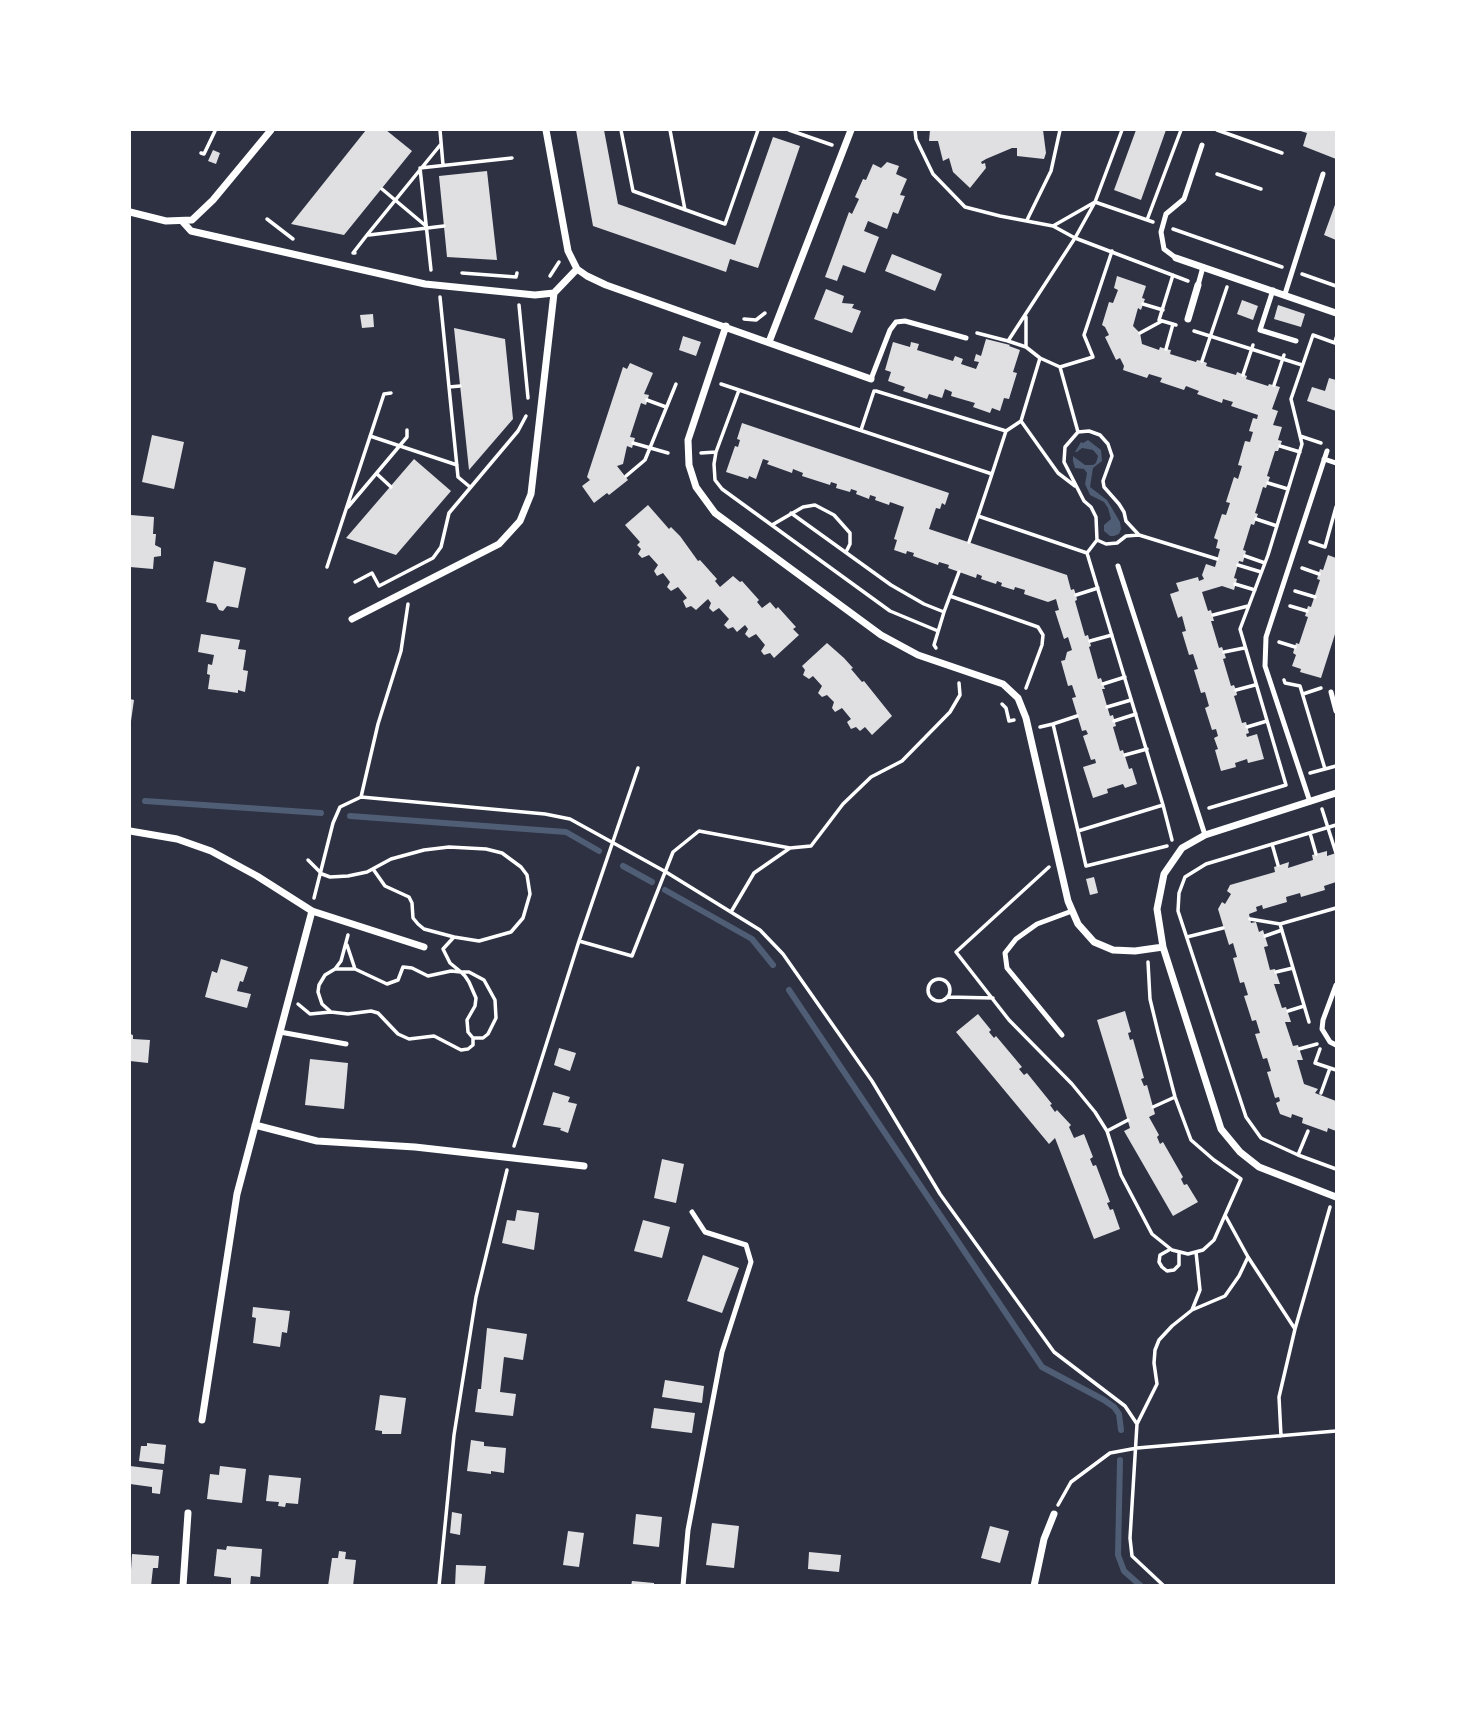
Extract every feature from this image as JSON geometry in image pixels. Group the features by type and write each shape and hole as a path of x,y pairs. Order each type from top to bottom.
{"street":[{"path":"130,212 166,221 192,220 213,200 271,130"},
{"path":"546,130 568,250 577,269 606,285 875,379"},
{"path":"769,342 851,130"},
{"path":"182,221 191,231 425,284 535,295 554,293"},
{"path":"1177,258 1336,313"},
{"path":"352,619 499,544 520,521 531,494 554,293 577,269"},
{"path":"1188,319 1198,285"},
{"path":"726,327 688,440 689,465 696,487 715,513 881,635 918,655 1003,684 1018,698 1026,718 1058,859 1078,924 1094,942 1113,950 1163,947"},
{"path":"1336,793 1205,835 1182,848 1164,874 1157,909 1163,947 1221,1129 1240,1152 1259,1167 1336,1197"},
{"path":"130,831 177,839 211,851 312,911 424,947"},
{"path":"202,1420 237,1194 312,911"},
{"path":"255,1125 317,1141 415,1147 584,1166"},
{"path":"183,1586 188,1513"},
{"path":"1034,1586 1044,1539 1054,1514"}],"lane":[{"path":"1177,258 1164,249 1161,232 1166,214 1184,199 1202,145"},
{"path":"1285,294 1324,174"},
{"path":"1198,285 1203,267"},
{"path":"1273,290 1260,330 1296,341"},
{"path":"875,379 890,330 897,322 905,321 969,340"},
{"path":"1310,803 1265,666 1266,637 1327,451"},
{"path":"1324,459 1336,463"},
{"path":"1118,566 1205,835"},
{"path":"1331,692 1336,711"},
{"path":"1062,1035 1007,968 1005,953 1016,939 1037,925 1072,911"},
{"path":"1336,985 1322,1029 1330,1042 1336,1045"},
{"path":"280,1032 346,1044"},
{"path":"683,1586 688,1530 722,1352 751,1262 746,1245 705,1232 692,1212"}],"path":[{"path":"440,130 443,165"},
{"path":"621,130 633,191 725,224 758,130"},
{"path":"670,130 685,210"},
{"path":"789,130 832,145 835,137"},
{"path":"915,130 915,139 933,174 965,207 1053,226 1075,238 1198,285"},
{"path":"1027,220 1051,171 1060,130"},
{"path":"1008,341 1075,238 1095,202 1122,130"},
{"path":"1147,220 1181,130"},
{"path":"1217,130 1282,153"},
{"path":"201,153 204,154 215,131"},
{"path":"366,256 353,253 441,144"},
{"path":"420,168 512,158"},
{"path":"420,168 431,270"},
{"path":"1217,174 1261,188"},
{"path":"382,189 427,228"},
{"path":"1053,226 1095,202 1336,286"},
{"path":"267,219 290,238 303,241"},
{"path":"367,235 444,226"},
{"path":"969,340 975,332 1008,341 1026,347 1031,353 1060,367 1093,357 1084,335 1112,251"},
{"path":"547,279 559,262 560,254"},
{"path":"418,267 443,271"},
{"path":"455,272 517,275 521,283"},
{"path":"1173,275 1159,320 1284,357 1302,365"},
{"path":"1202,361 1227,285"},
{"path":"440,295 458,477 470,487"},
{"path":"519,303 528,400"},
{"path":"1143,304 1163,310"},
{"path":"733,315 745,320 756,320 770,307"},
{"path":"1026,315 1026,347"},
{"path":"1140,333 1163,321"},
{"path":"1166,349 1173,324"},
{"path":"1206,809 1286,785 1240,629 1265,563 1302,444 1291,399 1302,365 1313,335 1335,343 1336,338"},
{"path":"1243,375 1252,347"},
{"path":"1274,385 1284,357"},
{"path":"969,542 1006,431 1021,421 1040,358"},
{"path":"1060,367 1078,432"},
{"path":"861,431 874,391 875,379"},
{"path":"709,380 992,474"},
{"path":"626,476 645,460 676,384"},
{"path":"449,387 460,386"},
{"path":"739,390 716,452 715,480 722,489 890,611 938,631 959,572"},
{"path":"874,391 1006,431"},
{"path":"327,567 384,394 391,393"},
{"path":"647,400 666,407"},
{"path":"355,582 372,573 379,586 433,558 441,547 449,513 518,432 527,413"},
{"path":"1021,421 1058,473 1075,487"},
{"path":"345,510 407,438 407,430"},
{"path":"1087,553 1097,540 1096,517 1091,506 1084,501 1075,487 1066,469 1064,455 1068,442 1078,432 1089,431 1100,435 1108,444 1112,456 1103,481 1104,487 1125,512 1126,521 1139,535"},
{"path":"370,436 457,465"},
{"path":"633,443 668,453"},
{"path":"1280,446 1300,452"},
{"path":"699,453 716,452"},
{"path":"377,474 391,486"},
{"path":"1268,483 1288,489"},
{"path":"772,525 803,507 815,505 834,515 850,533 850,544 846,552"},
{"path":"1309,542 1325,547 1336,507"},
{"path":"791,513 891,585 944,612"},
{"path":"978,516 1087,553"},
{"path":"1256,519 1277,526"},
{"path":"1097,540 1106,544 1117,543 1126,536 1139,535 1217,559"},
{"path":"1053,724 1086,866 1173,844 1087,553"},
{"path":"1245,556 1265,563"},
{"path":"1238,565 1261,572"},
{"path":"1286,618 1302,568 1319,574"},
{"path":"1236,584 1255,590"},
{"path":"1076,595 1098,588"},
{"path":"1295,591 1314,597"},
{"path":"950,596 1038,627 1043,635 1042,645 1026,688 1017,682"},
{"path":"361,797 378,724 401,651 408,602"},
{"path":"1213,615 1249,606"},
{"path":"1290,606 1307,611"},
{"path":"1090,641 1112,635"},
{"path":"1276,651 1279,642 1295,647"},
{"path":"1224,652 1244,648"},
{"path":"1282,672 1284,683 1300,686 1325,769 1336,766"},
{"path":"1103,684 1125,677"},
{"path":"579,940 632,956 673,852 699,831 790,848 811,846 843,804 871,777 902,761 950,712 960,695 958,681"},
{"path":"1236,690 1255,685"},
{"path":"1107,708 1132,699"},
{"path":"1114,721 1136,715"},
{"path":"1039,728 1077,716"},
{"path":"1247,727 1267,721"},
{"path":"1125,755 1147,749"},
{"path":"439,1586 454,1435 476,1297 510,1157 579,940 638,768"},
{"path":"312,911 333,822 340,807 361,797 545,814 569,819 666,872 715,905 760,930 783,954 872,1082 940,1194 1054,1352 1125,1406 1137,1424"},
{"path":"1319,800 1336,853"},
{"path":"1079,831 1163,805"},
{"path":"1336,825 1206,864 1185,877 1179,893 1178,911 1246,1117 1261,1138 1336,1169"},
{"path":"1310,833 1316,854"},
{"path":"1272,844 1279,866"},
{"path":"309,859 322,874 330,877 348,876 373,869 391,859 449,847 486,849 502,853 515,861 527,875 530,894 523,918 511,932 479,941 424,929 413,918 409,897 385,886 373,869"},
{"path":"731,912 754,873 790,848"},
{"path":"1058,859 956,952 1034,1047 1072,1084 1095,1112 1107,1131 1121,1175 1143,1222 1152,1234 1171,1250 1179,1253 1196,1252 1203,1250 1214,1240 1241,1179 1191,1140 1175,1097 1150,999 1147,948"},
{"path":"1250,919 1280,924 1336,908"},
{"path":"331,1012 320,999 319,985 325,975 341,961 350,924"},
{"path":"1280,924 1311,1027"},
{"path":"1187,937 1223,928"},
{"path":"1265,936 1282,930"},
{"path":"288,1000 302,1006 310,1014 371,1011 378,1013 409,1039 434,1036 461,1050 468,1049 473,1045 473,1038 466,1025 476,998 469,982 450,963 443,949 454,937"},
{"path":"347,943 355,969"},
{"path":"335,968 355,969 387,984 398,980 403,967 412,968 428,976 451,971 476,975 484,980 495,1000 496,1018 488,1034 483,1038 473,1038"},
{"path":"1276,972 1293,968"},
{"path":"947,997 950,991 946,982 936,980 930,984 928,990 931,998 937,1001 947,997 993,998"},
{"path":"1288,1011 1304,1006"},
{"path":"1314,1037 1320,1049 1315,1063 1336,1070"},
{"path":"1299,1049 1317,1044"},
{"path":"1321,1093 1330,1068"},
{"path":"1153,1107 1175,1097"},
{"path":"1107,1131 1128,1120"},
{"path":"1298,1155 1308,1131"},
{"path":"1281,1436 1279,1397 1295,1329 1330,1207"},
{"path":"1225,1215 1248,1257 1295,1329"},
{"path":"1171,1250 1159,1258 1160,1265 1167,1271 1174,1270 1179,1265 1179,1253"},
{"path":"1192,1310 1200,1290 1196,1252"},
{"path":"1164,1586 1132,1556 1130,1538 1137,1424 1157,1384 1155,1350 1159,1340 1192,1310 1225,1296 1248,1257"},
{"path":"1054,1514 1071,1482 1110,1453 1137,1448 1336,1431"}],"water":[{"path":"1088,440 1101,450 1102,461 1093,468 1090,487 1107,500 1120,522 1119,534 1114,536 1104,531 1104,525 1111,519 1108,508 1104,502 1090,495 1085,484 1087,473 1084,469 1075,468 1073,461 1073,456 1085,465 1096,463 1098,456 1093,450 1082,448 1075,452 1081,442"}],"building":[{"path":"366,130 386,130 412,151 344,235 291,224"},
{"path":"576,130 604,130 618,204 735,245 773,137 800,146 758,268 730,259 726,272 593,226"},
{"path":"930,130 1043,130 1046,153 1044,159 1017,156 1017,148 1012,148 986,159 981,162 985,163 986,168 970,188 953,172 949,158 943,161 938,141 929,141"},
{"path":"1136,130 1166,130 1141,200 1114,190"},
{"path":"1297,130 1336,130 1336,159 1303,146 1307,133"},
{"path":"213,150 220,153 216,164 208,161"},
{"path":"887,162 899,166 896,174 907,179 900,195 905,196 898,214 893,212 887,229 868,221 864,231 879,237 865,273 843,265 837,281 825,277 849,212 852,214 859,199 855,197 863,179 866,180 873,164 881,168"},
{"path":"487,171 497,260 447,257 439,176"},
{"path":"1336,202 1336,240 1324,235"},
{"path":"892,254 942,274 935,291 885,271"},
{"path":"1117,276 1146,286 1142,298 1145,299 1141,310 1138,308 1133,326 1140,333 1142,344 1159,350 1160,347 1171,350 1170,354 1196,362 1202,361 1207,363 1206,366 1236,375 1237,372 1247,376 1246,379 1268,386 1280,387 1272,409 1278,411 1273,425 1282,427 1278,440 1282,441 1278,451 1275,451 1266,488 1263,487 1254,525 1251,524 1243,550 1246,551 1243,562 1239,561 1234,590 1222,586 1202,592 1208,611 1211,610 1214,621 1211,621 1219,648 1222,647 1226,658 1223,659 1231,686 1234,685 1236,690 1237,695 1234,696 1242,723 1246,722 1249,733 1246,734 1247,737 1257,734 1264,759 1248,763 1247,759 1235,763 1236,767 1221,771 1215,750 1218,749 1214,738 1218,736 1216,729 1212,730 1205,708 1209,706 1205,692 1201,693 1194,670 1198,669 1193,654 1189,655 1182,632 1186,631 1182,616 1178,618 1170,594 1179,591 1176,583 1198,577 1199,581 1204,579 1202,575 1206,564 1215,567 1220,549 1216,548 1218,540 1214,538 1222,514 1226,515 1230,503 1226,502 1234,477 1238,479 1242,466 1238,465 1245,441 1250,442 1253,432 1249,431 1253,418 1257,419 1258,415 1231,406 1233,402 1223,399 1222,403 1197,394 1199,391 1186,386 1184,390 1160,382 1162,378 1149,374 1147,378 1123,370 1124,366 1120,358 1116,360 1105,337 1109,335 1102,325 1109,302 1113,303 1118,290 1114,288"},
{"path":"826,289 844,296 842,303 854,304 852,308 861,311 852,333 814,319"},
{"path":"1242,300 1258,306 1253,320 1237,314"},
{"path":"1278,305 1305,314 1301,327 1274,319"},
{"path":"373,314 374,327 362,328 360,315"},
{"path":"454,328 505,339 513,419 469,470"},
{"path":"683,336 701,342 696,356 679,350"},
{"path":"986,339 1020,350 1013,372 1017,373 1009,399 1004,398 1000,411 992,408 990,413 973,407 975,403 951,396 952,392 945,389 942,398 929,394 927,399 903,391 905,387 888,381 891,372 885,370 893,342 910,347 911,342 919,344 917,350 953,361 955,356 963,359 961,364 976,369 979,362 974,361 976,354 981,356"},
{"path":"630,363 653,373 644,394 649,395 646,405 641,403 630,437 635,438 632,448 627,446 623,464 617,466 628,480 594,503 582,486 590,480 587,477 623,367 627,369"},
{"path":"1329,378 1336,380 1336,411 1307,401 1312,387 1325,391"},
{"path":"742,423 949,493 945,505 942,503 940,509 936,508 929,529 1067,575 1071,590 1074,589 1076,595 1075,601 1085,636 1088,635 1098,679 1101,678 1105,689 1102,689 1110,716 1113,715 1116,726 1113,727 1120,751 1123,750 1137,784 1125,788 1123,784 1107,789 1108,793 1093,798 1083,767 1096,763 1095,759 1091,760 1083,736 1088,734 1086,730 1082,731 1072,698 1076,697 1072,685 1068,686 1061,661 1065,660 1067,652 1072,650 1068,637 1064,639 1055,611 1059,610 1056,599 1048,602 1024,594 1025,590 1015,587 1014,590 1001,586 1002,583 997,581 996,584 981,579 982,576 977,574 976,578 948,568 949,565 939,562 938,565 913,556 914,553 907,551 906,554 894,550 897,540 894,539 904,507 890,502 889,505 870,495 869,499 851,489 850,492 836,488 837,484 831,482 830,485 802,476 803,473 793,469 792,473 767,464 769,461 763,459 756,479 726,472 735,446 738,447 740,440 737,439"},
{"path":"152,435 184,442 174,489 142,482"},
{"path":"414,459 451,491 396,555 346,538"},
{"path":"648,505 669,529 671,527 680,536 698,561 700,560 717,579 715,581 720,587 733,576 742,581 759,600 757,602 762,608 770,602 776,609 778,607 796,627 793,629 799,635 774,658 770,653 764,655 761,651 765,645 756,634 749,638 745,634 748,629 745,625 737,632 733,627 728,629 724,625 729,619 719,608 713,612 709,608 711,603 708,599 696,610 691,606 686,608 683,601 687,598 678,587 671,591 667,587 670,582 663,573 657,576 654,571 658,565 649,555 642,558 638,554 641,549 637,545 640,542 625,525"},
{"path":"131,515 154,517 153,534 156,534 155,545 161,548 161,556 154,557 153,569 130,567"},
{"path":"1328,555 1336,558 1336,631 1321,678 1300,672 1301,669 1292,666 1296,643 1299,644 1308,617 1305,616 1308,606 1311,607 1320,580 1317,579 1320,569 1323,570"},
{"path":"214,561 246,568 238,608 227,606 223,611 219,610 216,604 206,602"},
{"path":"201,634 240,640 238,649 246,650 243,670 248,671 245,692 208,689 208,664 212,665 214,655 198,652"},
{"path":"827,643 853,668 851,669 892,716 872,735 865,727 860,731 856,727 851,729 847,722 851,719 842,708 835,712 832,708 834,702 827,695 822,697 818,693 822,686 813,676 809,679 803,675 805,670 802,666"},
{"path":"130,699 134,700 131,721 130,721"},
{"path":"1327,851 1327,856 1336,853 1336,882 1324,886 1325,890 1301,897 1300,893 1286,897 1287,902 1263,909 1262,905 1256,907 1257,911 1249,914 1251,923 1256,922 1259,932 1263,930 1268,946 1264,947 1270,970 1275,969 1280,984 1274,984 1282,1008 1286,1007 1291,1022 1285,1022 1293,1046 1298,1045 1303,1060 1297,1060 1304,1084 1318,1089 1315,1093 1336,1101 1336,1131 1328,1128 1327,1132 1302,1123 1303,1118 1280,1114 1276,1103 1280,1101 1279,1097 1275,1098 1267,1072 1271,1071 1267,1058 1263,1059 1255,1034 1260,1033 1256,1020 1252,1021 1244,996 1248,995 1244,982 1240,983 1233,958 1237,957 1233,943 1229,945 1218,909 1231,894 1227,891 1230,885 1275,872 1274,867 1289,862 1288,868 1313,860 1312,855"},
{"path":"1094,877 1098,893 1090,895 1086,879"},
{"path":"221,959 248,967 237,991 251,994 247,1008 205,997 212,971 217,973"},
{"path":"1125,1011 1131,1032 1128,1033 1130,1040 1133,1039 1144,1078 1141,1079 1144,1086 1147,1085 1155,1114 1149,1117 1159,1135 1157,1137 1160,1144 1163,1142 1183,1177 1181,1179 1184,1185 1187,1184 1198,1202 1173,1216 1124,1131 1130,1128 1097,1020"},
{"path":"978,1014 991,1030 989,1032 994,1038 996,1036 1022,1067 1019,1069 1024,1075 1027,1073 1052,1104 1050,1105 1055,1112 1057,1110 1071,1125 1069,1127 1074,1138 1084,1134 1093,1157 1090,1159 1093,1166 1096,1165 1110,1202 1107,1203 1110,1210 1113,1209 1120,1229 1094,1239 1055,1138 1049,1144 956,1032"},
{"path":"130,1034 133,1039 150,1040 148,1063 130,1061"},
{"path":"559,1048 576,1053 570,1071 554,1065"},
{"path":"310,1059 348,1063 344,1109 305,1105"},
{"path":"553,1092 570,1097 568,1102 577,1104 568,1133 560,1130 561,1128 543,1125"},
{"path":"662,1159 684,1164 676,1203 654,1198"},
{"path":"517,1210 539,1213 534,1250 502,1243 507,1220 515,1221"},
{"path":"643,1220 670,1227 662,1258 634,1251"},
{"path":"703,1255 739,1268 722,1313 687,1301"},
{"path":"253,1307 290,1311 287,1333 282,1332 280,1347 253,1343 256,1318 252,1317"},
{"path":"487,1328 527,1334 523,1360 504,1357 500,1392 516,1394 513,1416 475,1412 478,1389 481,1389"},
{"path":"665,1380 704,1386 702,1403 662,1397"},
{"path":"380,1395 406,1398 401,1434 382,1434 382,1431 375,1430"},
{"path":"654,1408 695,1413 692,1433 651,1428"},
{"path":"471,1440 484,1442 484,1446 506,1448 504,1473 467,1471"},
{"path":"147,1443 166,1445 164,1464 139,1461 141,1446 147,1446"},
{"path":"130,1466 163,1470 160,1494 152,1493 152,1487 130,1484"},
{"path":"220,1466 246,1469 242,1503 207,1499 210,1474 219,1475"},
{"path":"269,1475 301,1478 298,1504 286,1503 285,1507 278,1506 279,1502 266,1501"},
{"path":"452,1512 462,1514 460,1535 450,1533"},
{"path":"636,1514 662,1517 659,1547 633,1544"},
{"path":"712,1523 739,1526 734,1568 706,1565"},
{"path":"990,1526 1009,1531 1000,1563 981,1558"},
{"path":"568,1531 584,1533 579,1567 563,1565"},
{"path":"227,1546 262,1549 260,1577 251,1576 250,1586 231,1584 231,1578 214,1576 217,1549 226,1550"},
{"path":"339,1551 346,1552 345,1559 356,1560 353,1586 328,1586 332,1558 338,1558"},
{"path":"809,1552 841,1555 839,1572 808,1569"},
{"path":"132,1554 159,1556 158,1568 153,1568 151,1586 130,1586"},
{"path":"456,1565 486,1566 484,1586 455,1586"},
{"path":"632,1581 654,1583 654,1586 631,1586"}],"waterway":[{"path":"145,801 321,813"},
{"path":"350,816 566,832 599,851"},
{"path":"623,866 652,882"},
{"path":"665,890 752,939 773,965"},
{"path":"789,990 1042,1367 1114,1407 1119,1414 1121,1430"},
{"path":"1120,1460 1118,1555 1124,1571 1141,1586"}]}
